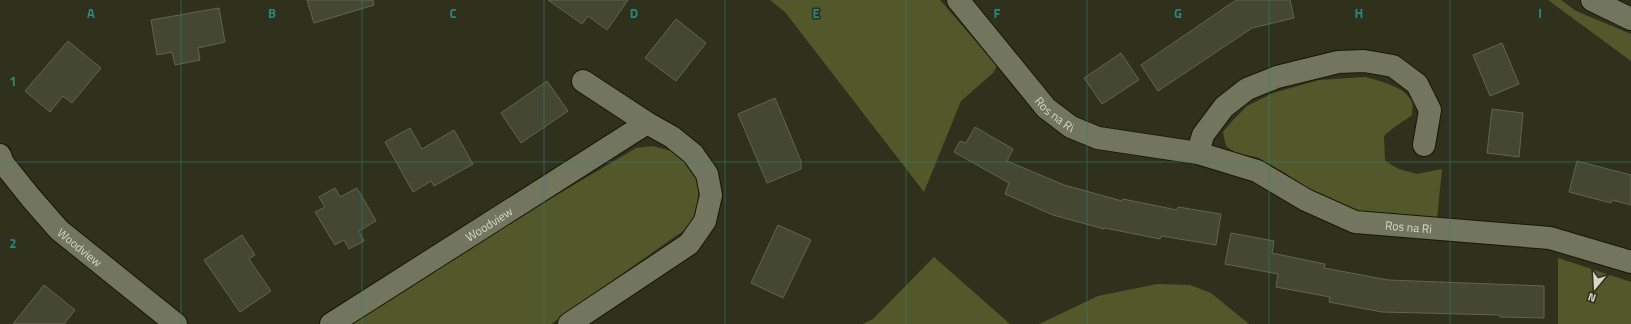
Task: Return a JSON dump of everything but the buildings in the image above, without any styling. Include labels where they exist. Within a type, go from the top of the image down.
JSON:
[{"type":"street","name":"Ros na Ri","points":[[958,0],[1046,108],[1071,127],[1098,138],[1198,152],[1257,171],[1306,200],[1355,222],[1550,238],[1631,262]]},
{"type":"street","points":[[1592,0],[1631,19]]},
{"type":"street","points":[[1198,152],[1203,136],[1224,107],[1247,89],[1277,77],[1338,62],[1364,61],[1393,66],[1417,84],[1430,110],[1424,145]]},
{"type":"street","points":[[569,324],[689,244],[705,222],[711,195],[707,174],[693,154],[672,137],[647,123],[582,81]]},
{"type":"street","name":"Woodview","points":[[331,324],[647,123]]},
{"type":"street","name":"Woodview","points":[[0,155],[3,163],[59,230],[176,324]]},
{"type":"green space","points":[[770,0],[940,0],[997,66],[993,73],[961,101],[924,192],[785,12]]},
{"type":"green space","points":[[1548,0],[1561,0],[1576,11],[1631,34],[1631,61]]},
{"type":"green space","points":[[1366,77],[1398,88],[1409,97],[1412,102],[1412,115],[1384,136],[1385,161],[1399,169],[1417,174],[1442,169],[1437,219],[1368,214],[1346,207],[1317,195],[1285,173],[1257,157],[1237,154],[1226,146],[1223,132],[1234,119],[1247,106],[1273,93],[1319,80]]},
{"type":"green space","points":[[652,146],[672,151],[688,166],[699,183],[697,212],[692,222],[683,231],[551,324],[352,324],[467,248],[636,148]]},
{"type":"green space","points":[[934,257],[1010,324],[863,324],[873,319]]},
{"type":"green space","points":[[1558,258],[1631,282],[1631,324],[1558,324]]},
{"type":"green space","points":[[1157,284],[1190,285],[1211,293],[1249,324],[1039,324],[1098,296]]}]
